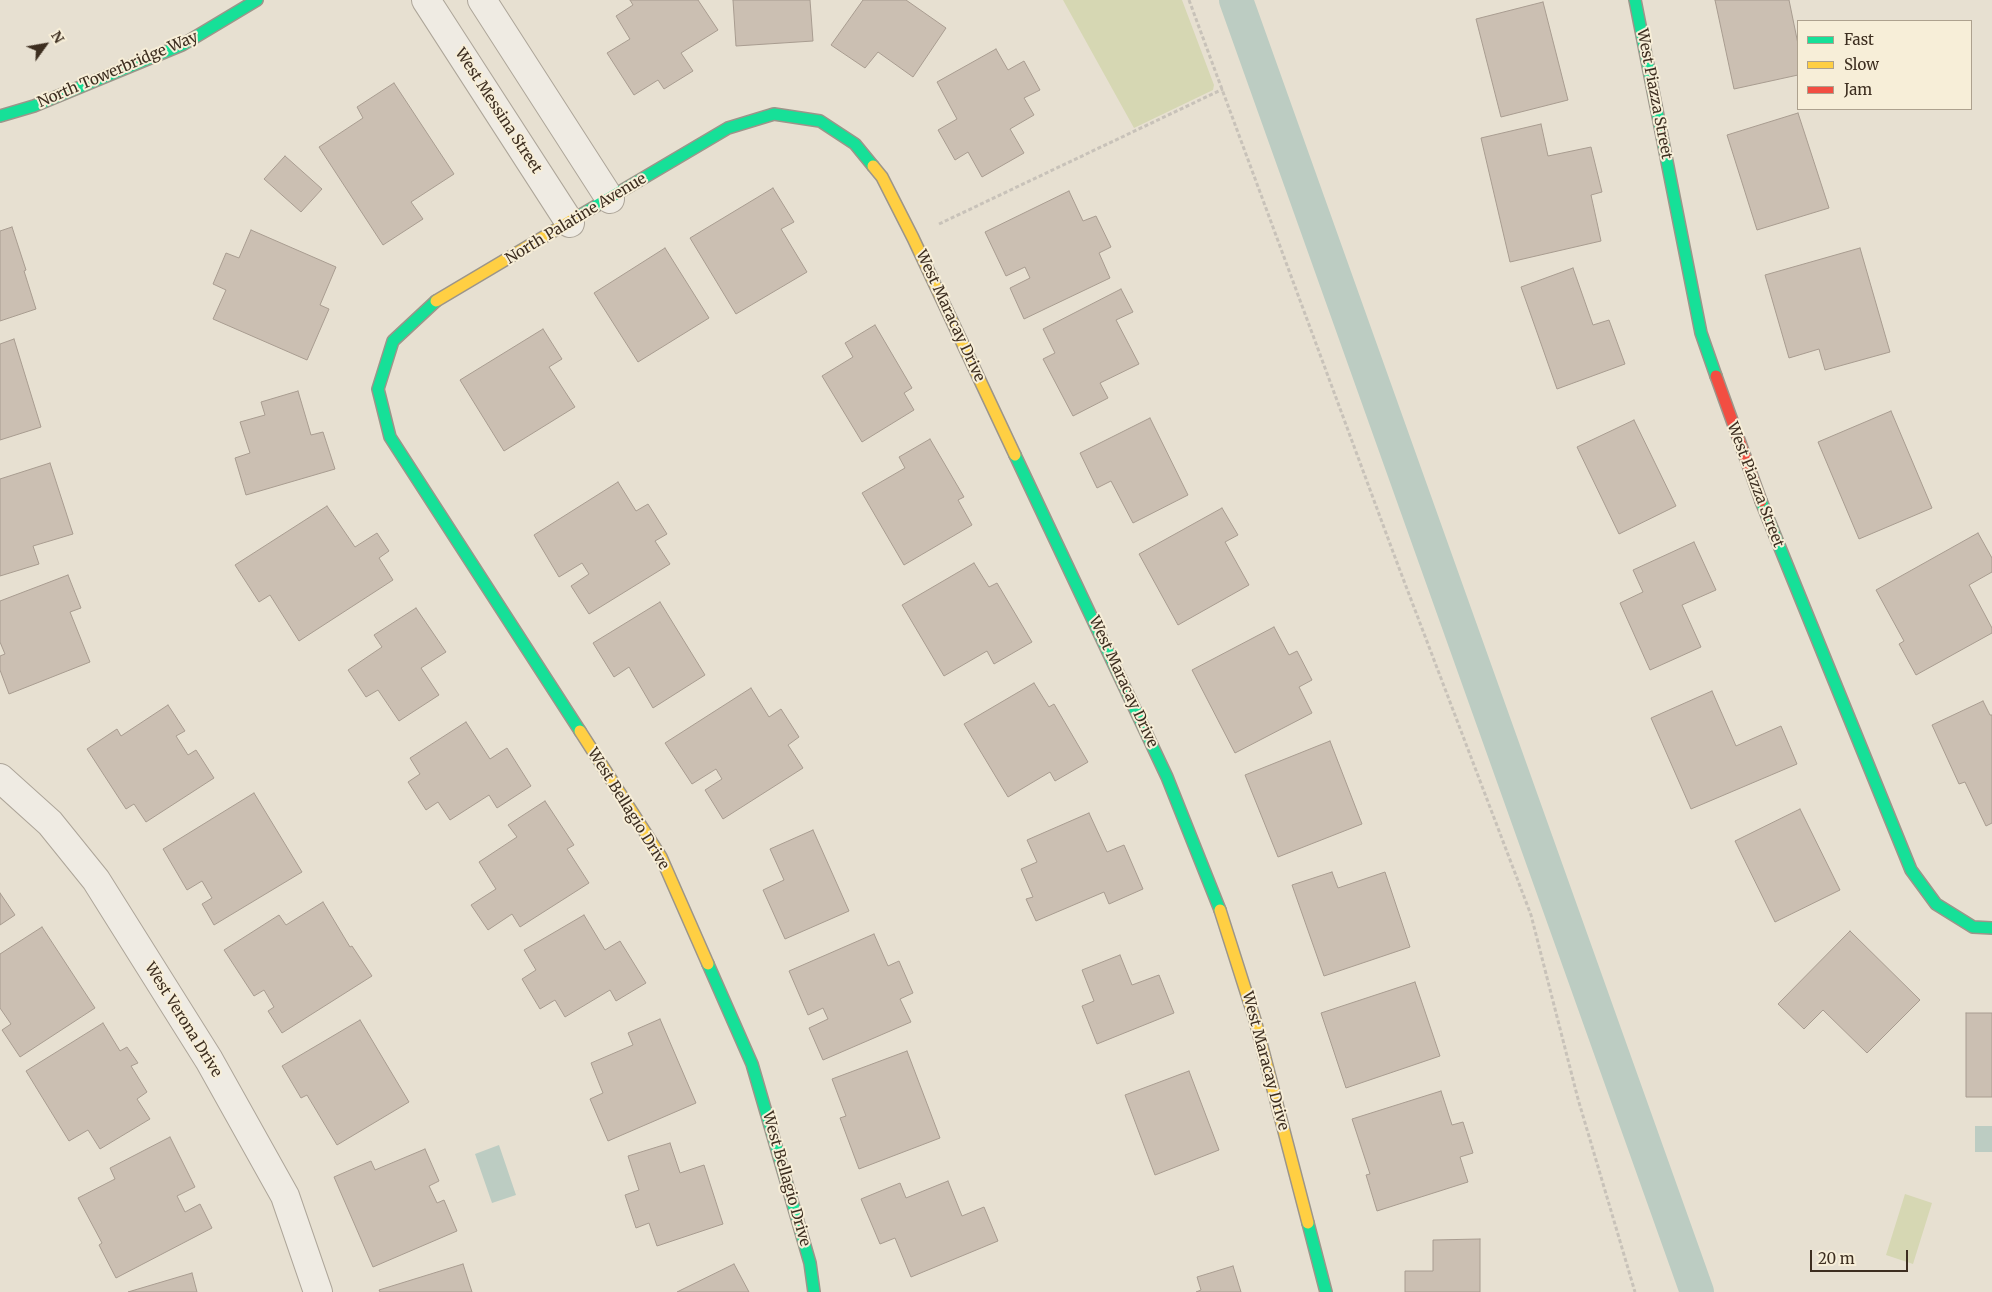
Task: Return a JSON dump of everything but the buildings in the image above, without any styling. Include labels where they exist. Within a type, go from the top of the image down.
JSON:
[{"type":"street","name":"North Towerbridge Way","points":[[0,116],[34,106],[182,45],[258,0]]},
{"type":"street","name":"West Messina Street","points":[[426,0],[570,223]]},
{"type":"street","points":[[482,0],[610,199]]},
{"type":"street","name":"West Piazza Street","points":[[1635,0],[1701,333],[1734,429],[1779,548],[1911,870],[1936,904],[1973,927],[1992,928]]},
{"type":"street","name":"North Palatine Avenue","points":[[378,388],[393,341],[431,304],[728,128],[774,114],[820,121]]},
{"type":"street","name":"West Maracay Drive","points":[[820,121],[855,144],[882,178],[913,238],[1167,777],[1215,893],[1255,1020],[1326,1292]]},
{"type":"street","name":"West Bellagio Drive","points":[[378,388],[390,437],[660,857],[752,1064],[810,1262],[814,1292]]},
{"type":"street","name":"West Verona Drive","points":[[0,778],[50,824],[96,880],[210,1060],[285,1196],[318,1292]]},
{"type":"path","points":[[1189,0],[1393,551],[1531,915],[1578,1099],[1635,1292]]},
{"type":"path","points":[[933,227],[1223,89]]},
{"type":"green space","points":[[1063,0],[1182,0],[1214,85],[1213,90],[1134,128]]},
{"type":"green space","points":[[1905,1194],[1932,1203],[1913,1264],[1886,1255]]},
{"type":"shaded area","points":[[1975,1126],[1992,1126],[1992,1152],[1975,1152]]},
{"type":"shaded area","points":[[499,1145],[516,1195],[492,1203],[475,1154]]},
{"type":"waterway","points":[[1236,0],[1697,1292]]},
{"type":"traffic: fast","points":[[0,116],[34,106],[182,45],[257,0]]},
{"type":"traffic: fast","points":[[1635,0],[1701,333],[1716,376]]},
{"type":"traffic: fast","points":[[579,216],[728,128],[774,114],[820,121],[855,144],[873,166]]},
{"type":"traffic: fast","points":[[436,301],[393,341],[378,389],[390,437],[580,731]]},
{"type":"traffic: fast","points":[[1015,455],[1167,777],[1220,910]]},
{"type":"traffic: fast","points":[[1761,501],[1911,870],[1936,904],[1973,927],[1992,928]]},
{"type":"traffic: fast","points":[[708,964],[752,1064],[810,1263],[814,1292]]},
{"type":"traffic: fast","points":[[1308,1223],[1326,1292]]},
{"type":"traffic: slow","points":[[873,166],[882,177],[913,238],[1015,455]]},
{"type":"traffic: slow","points":[[436,301],[579,216]]},
{"type":"traffic: slow","points":[[580,731],[661,857],[708,964]]},
{"type":"traffic: slow","points":[[1220,910],[1255,1020],[1308,1223]]},
{"type":"traffic: jam","points":[[1716,376],[1761,501]]}]
